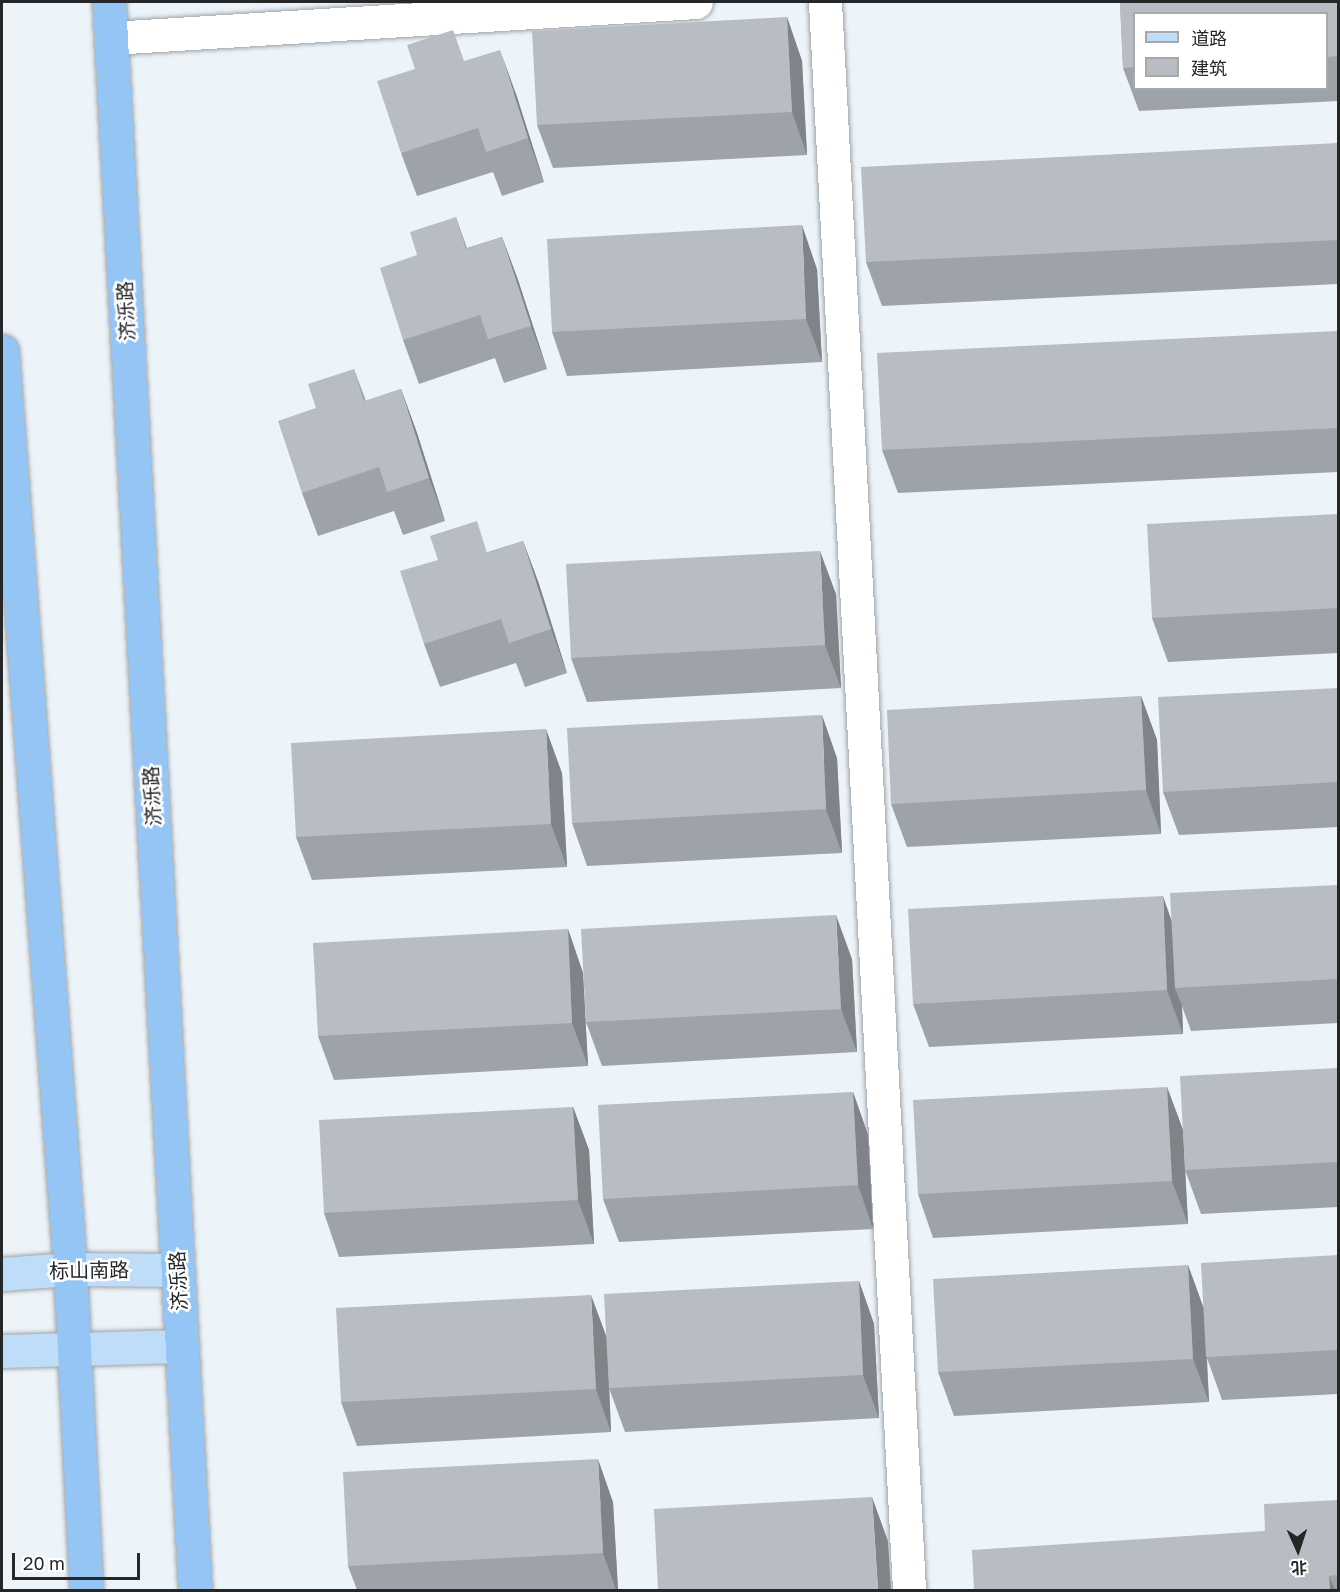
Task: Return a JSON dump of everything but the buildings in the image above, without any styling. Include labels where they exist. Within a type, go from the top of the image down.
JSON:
[{"type":"highway","name":"济泺路","points":[[109,2],[195,1590]]},
{"type":"highway","points":[[2,351],[70,1269],[86,1590]]},
{"type":"main road","name":"标山南路","points":[[2,1274],[70,1269],[177,1270]]},
{"type":"main road","points":[[2,1351],[74,1351],[182,1346]]},
{"type":"street","points":[[111,38],[696,2]]},
{"type":"street","points":[[825,2],[909,1590]]}]
